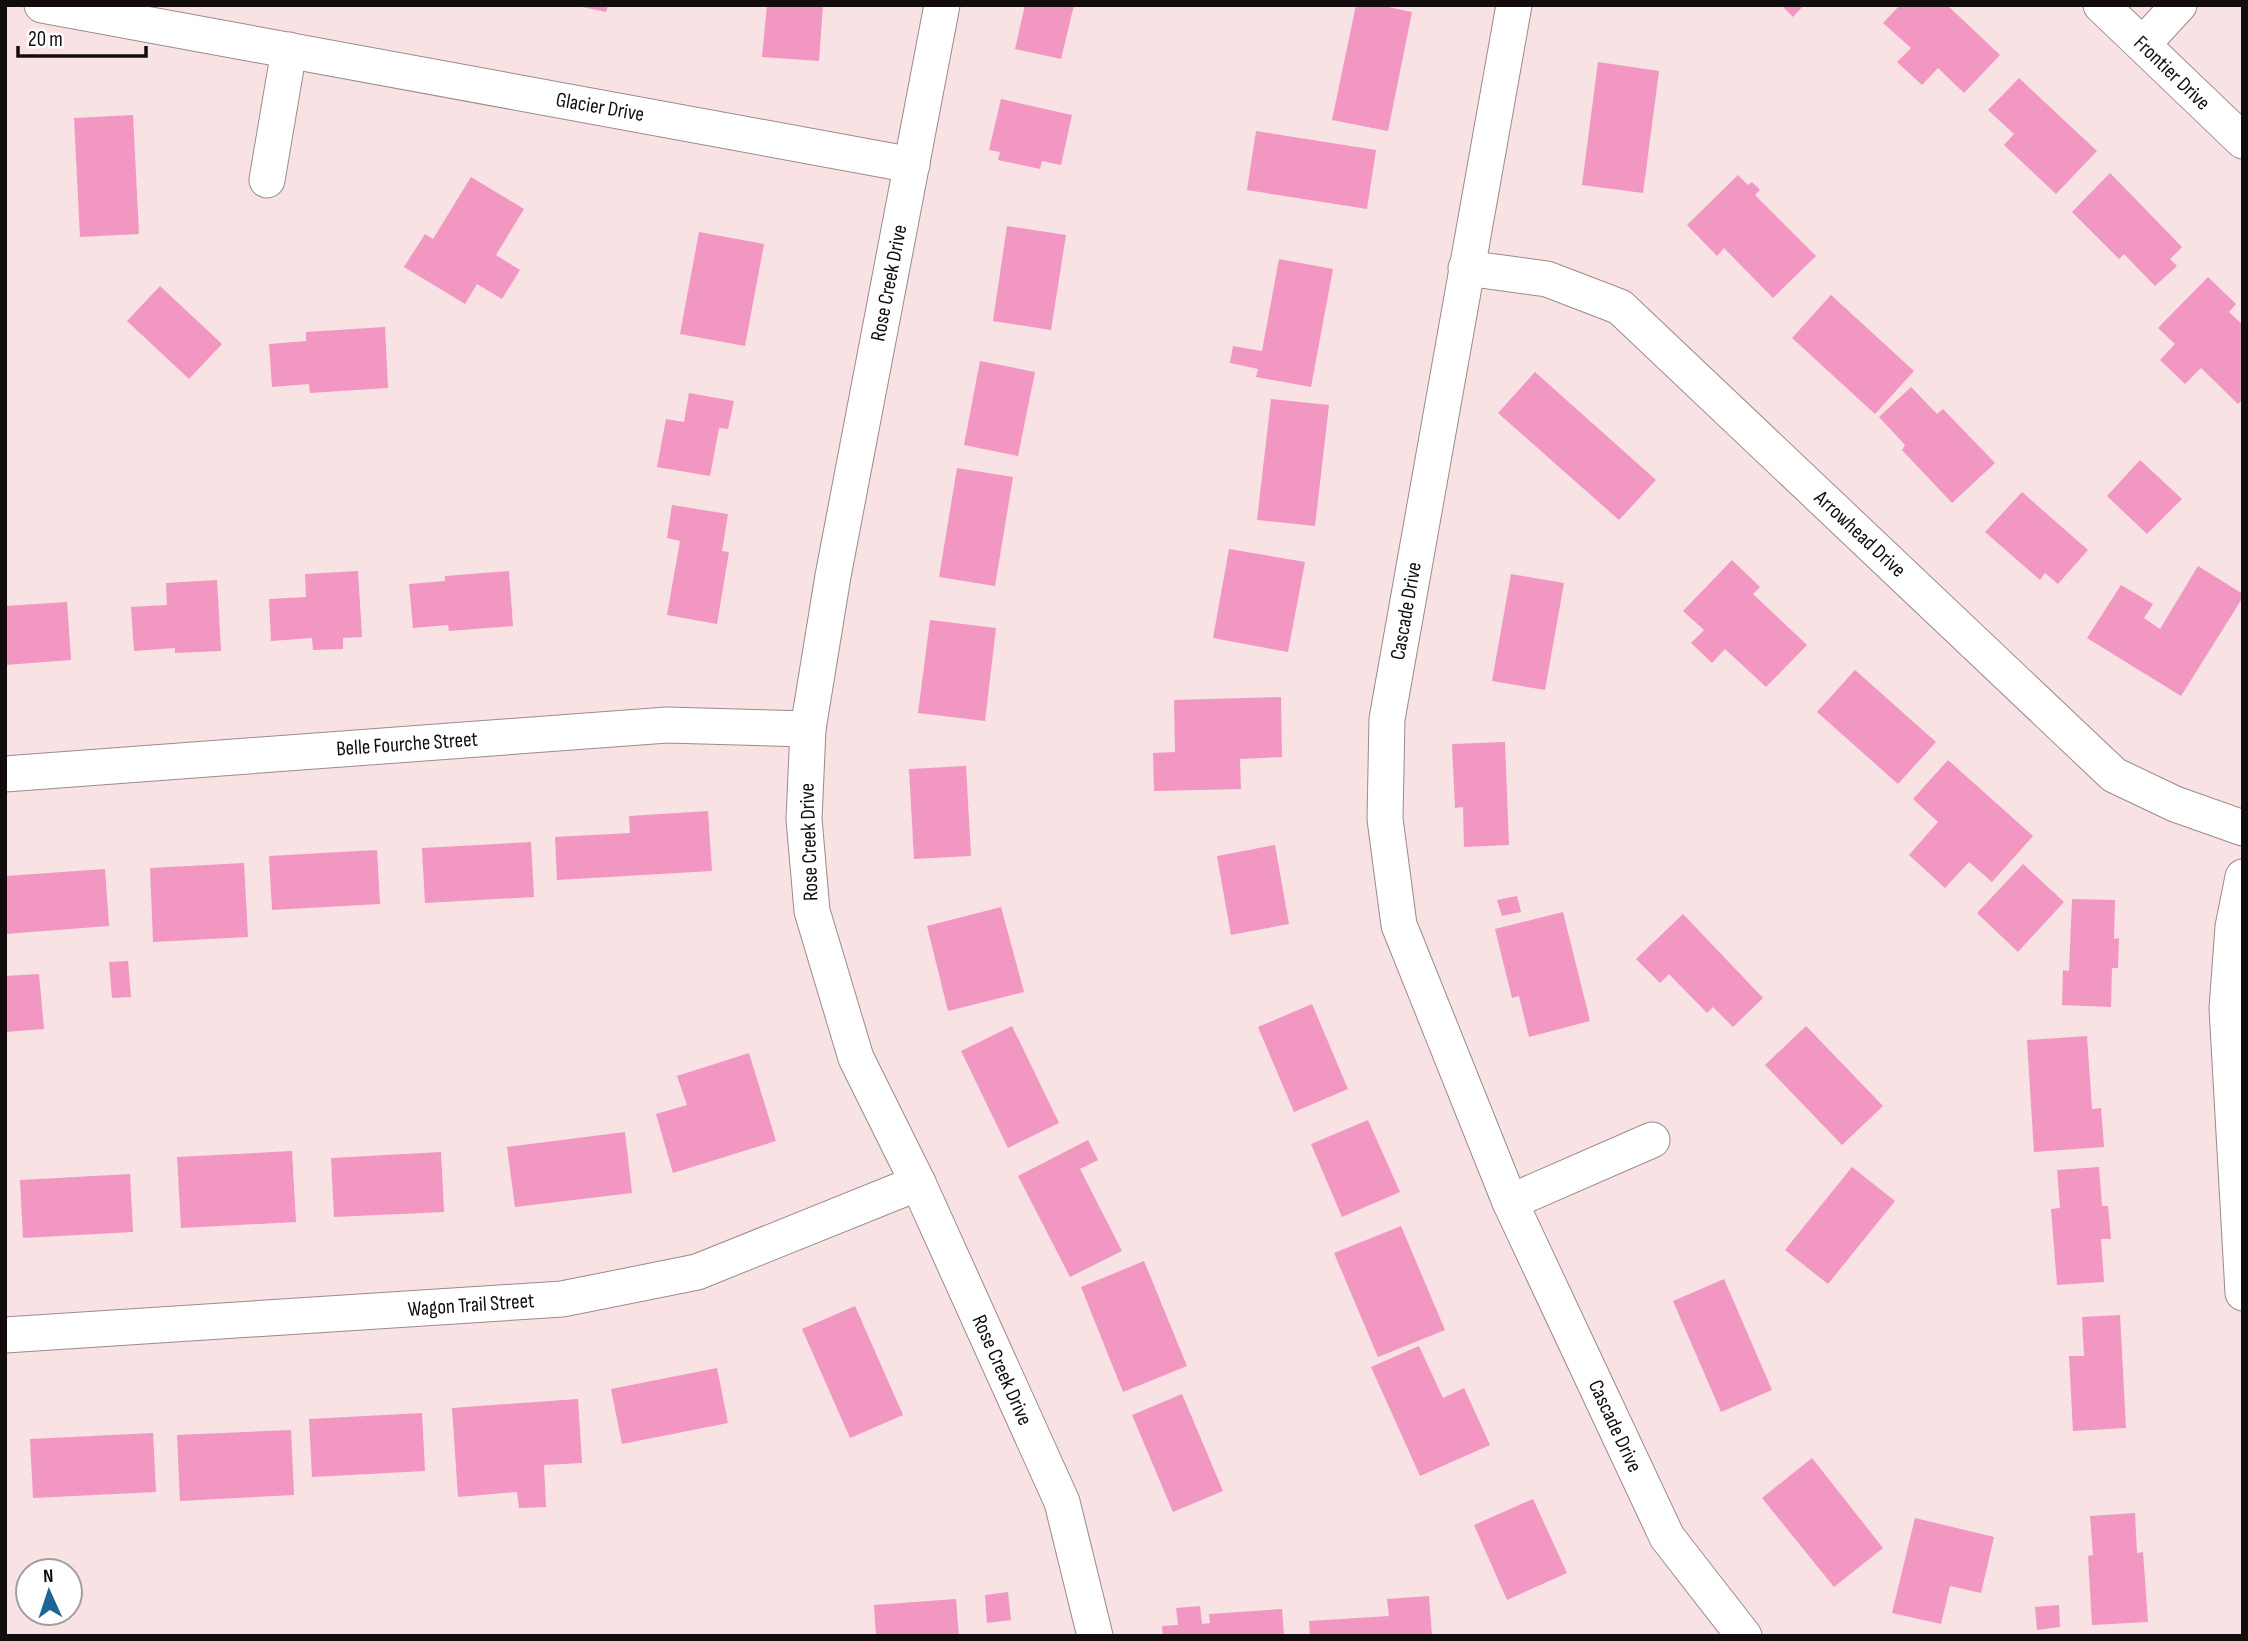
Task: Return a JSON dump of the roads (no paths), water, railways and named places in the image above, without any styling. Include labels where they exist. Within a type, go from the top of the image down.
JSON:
[{"type":"street","name":"Glacier Drive","points":[[42,5],[912,165]]},
{"type":"street","name":"Rose Creek Drive","points":[[942,5],[833,576],[808,729],[804,819],[812,911],[856,1058],[918,1183],[1062,1502],[1095,1636]]},
{"type":"street","name":"Cascade Drive","points":[[1514,5],[1387,719],[1385,819],[1399,925],[1510,1202],[1667,1536],[1744,1636]]},
{"type":"street","name":"Frontier Drive","points":[[2101,5],[2243,141]]},
{"type":"street","points":[[2143,44],[2179,5]]},
{"type":"street","points":[[267,180],[289,50]]},
{"type":"street","name":"Arrowhead Drive","points":[[1466,268],[1546,279],[1620,307],[2114,775],[2175,804],[2243,828]]},
{"type":"street","name":"Belle Fourche Street","points":[[5,774],[667,725],[808,729]]},
{"type":"street","points":[[2243,877],[2233,927],[2227,1008],[2243,1293]]},
{"type":"street","points":[[1510,1202],[1652,1140]]},
{"type":"street","name":"Wagon Trail Street","points":[[5,1335],[562,1300],[697,1272],[918,1183]]}]
